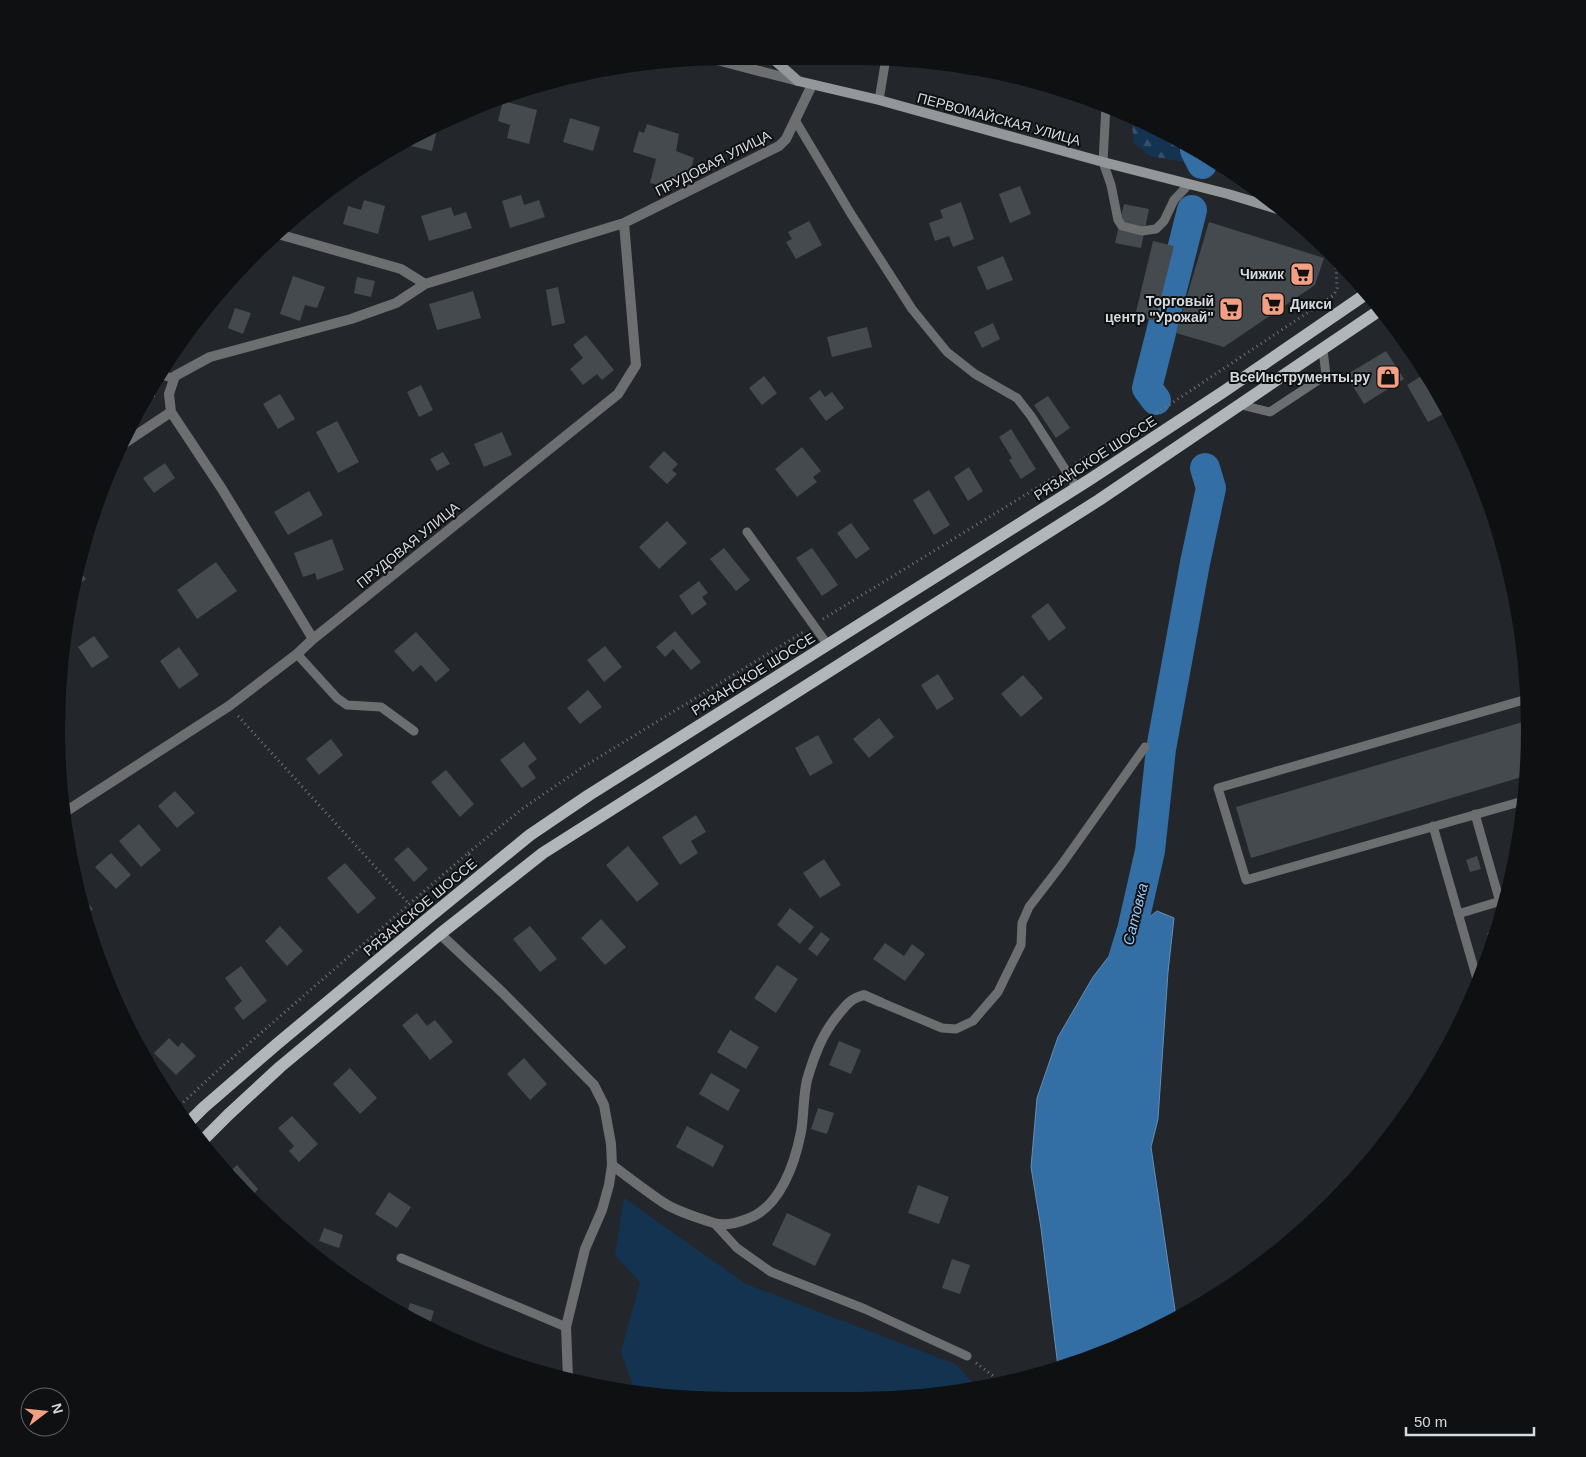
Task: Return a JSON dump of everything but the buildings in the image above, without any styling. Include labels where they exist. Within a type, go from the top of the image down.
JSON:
[{"type":"main road","points":[[780,65],[798,81]]},
{"type":"main road","name":"ПЕРВОМАЙСКАЯ УЛИЦА","points":[[798,81],[879,100],[1265,205]]},
{"type":"main road","name":"РЯЗАНСКОЕ ШОССЕ","points":[[192,1119],[278,1044],[530,836],[589,794],[1077,488],[1223,392],[1361,297]]},
{"type":"main road","points":[[206,1137],[228,1114],[280,1067],[440,934],[543,853],[1099,500],[1375,314]]},
{"type":"street","name":"ПЕРВОМАЙСКАЯ УЛИЦА","points":[[736,65],[798,81]]},
{"type":"street","name":"ПРУДОВАЯ УЛИЦА","points":[[174,379],[175,376],[210,357],[351,319],[396,303],[426,284],[624,222],[779,146],[786,139],[812,85]]},
{"type":"street","name":"ПРУДОВАЯ УЛИЦА","points":[[70,808],[229,706],[297,654],[313,639],[618,394],[636,365],[624,222]]},
{"type":"street","points":[[285,236],[401,269],[426,284]]},
{"type":"street","points":[[174,379],[169,394],[171,412],[222,489],[313,639]]},
{"type":"street","points":[[132,438],[171,412]]},
{"type":"street","points":[[440,934],[503,993],[594,1085],[604,1105],[611,1144],[612,1166],[602,1210],[585,1249],[566,1327],[568,1372]]},
{"type":"street","points":[[612,1166],[666,1204],[715,1224],[737,1223],[752,1218],[764,1210],[778,1194],[794,1157],[801,1131],[807,1081],[816,1050],[831,1023],[852,998],[864,995],[880,1002]]},
{"type":"lane","points":[[879,100],[885,66]]},
{"type":"lane","points":[[1106,114],[1103,162],[1111,185],[1118,220],[1122,226],[1142,232],[1156,229],[1164,221],[1174,200],[1189,184]]},
{"type":"lane","points":[[795,120],[851,214],[912,308],[947,352],[975,374],[1017,398],[1031,416],[1077,488]]},
{"type":"lane","points":[[1241,404],[1270,412],[1318,381],[1326,375],[1323,350]]},
{"type":"lane","points":[[166,377],[174,379]]},
{"type":"lane","points":[[746,532],[827,644]]},
{"type":"lane","points":[[297,654],[336,698],[342,702],[347,705],[360,707],[381,707],[414,731]]},
{"type":"lane","points":[[1516,803],[1246,880],[1218,788],[1520,701]]},
{"type":"lane","points":[[880,1002],[942,1028],[956,1029],[973,1021],[998,992],[1002,984],[1021,945],[1022,923],[1029,907],[1062,864],[1145,746]]},
{"type":"lane","points":[[1475,814],[1500,893]]},
{"type":"lane","points":[[1433,826],[1474,972]]},
{"type":"lane","points":[[1458,914],[1497,902]]},
{"type":"lane","points":[[715,1224],[737,1248],[771,1272],[865,1309],[967,1356]]},
{"type":"lane","points":[[401,1258],[566,1327]]},
{"type":"path","points":[[468,853],[522,809],[583,767],[1139,425],[1334,295],[1337,288],[1336,269]]},
{"type":"path","points":[[229,706],[409,904]]},
{"type":"path","points":[[967,1356],[995,1377]]},
{"type":"green space","points":[[1132,125],[1151,133],[1208,166],[1150,156],[1134,143]]},
{"type":"green space","points":[[624,1198],[746,1284],[955,1364],[972,1381],[901,1391],[858,1392],[685,1391],[633,1384],[621,1352],[640,1282],[615,1255]]},
{"type":"shaded area","points":[[1157,911],[1174,918],[1168,972],[1158,1119],[1151,1147],[1175,1311],[1151,1324],[1057,1361],[1041,1228],[1031,1167],[1037,1098],[1058,1037],[1093,977],[1123,938]]},
{"type":"waterway","name":"Сатовка","points":[[1156,400],[1147,388],[1192,210]]},
{"type":"waterway","name":"Сатовка","points":[[1120,969],[1132,930],[1150,851],[1161,749],[1195,563],[1211,488],[1205,468]]},
{"type":"place","name":"Чижик","points":[[1302,274]]},
{"type":"place","name":"Дикси","points":[[1273,304]]},
{"type":"place","name":"Торговый центр \"Урожай\"","points":[[1231,309]]},
{"type":"place","name":"ВсеИнструменты.ру","points":[[1388,377]]}]
